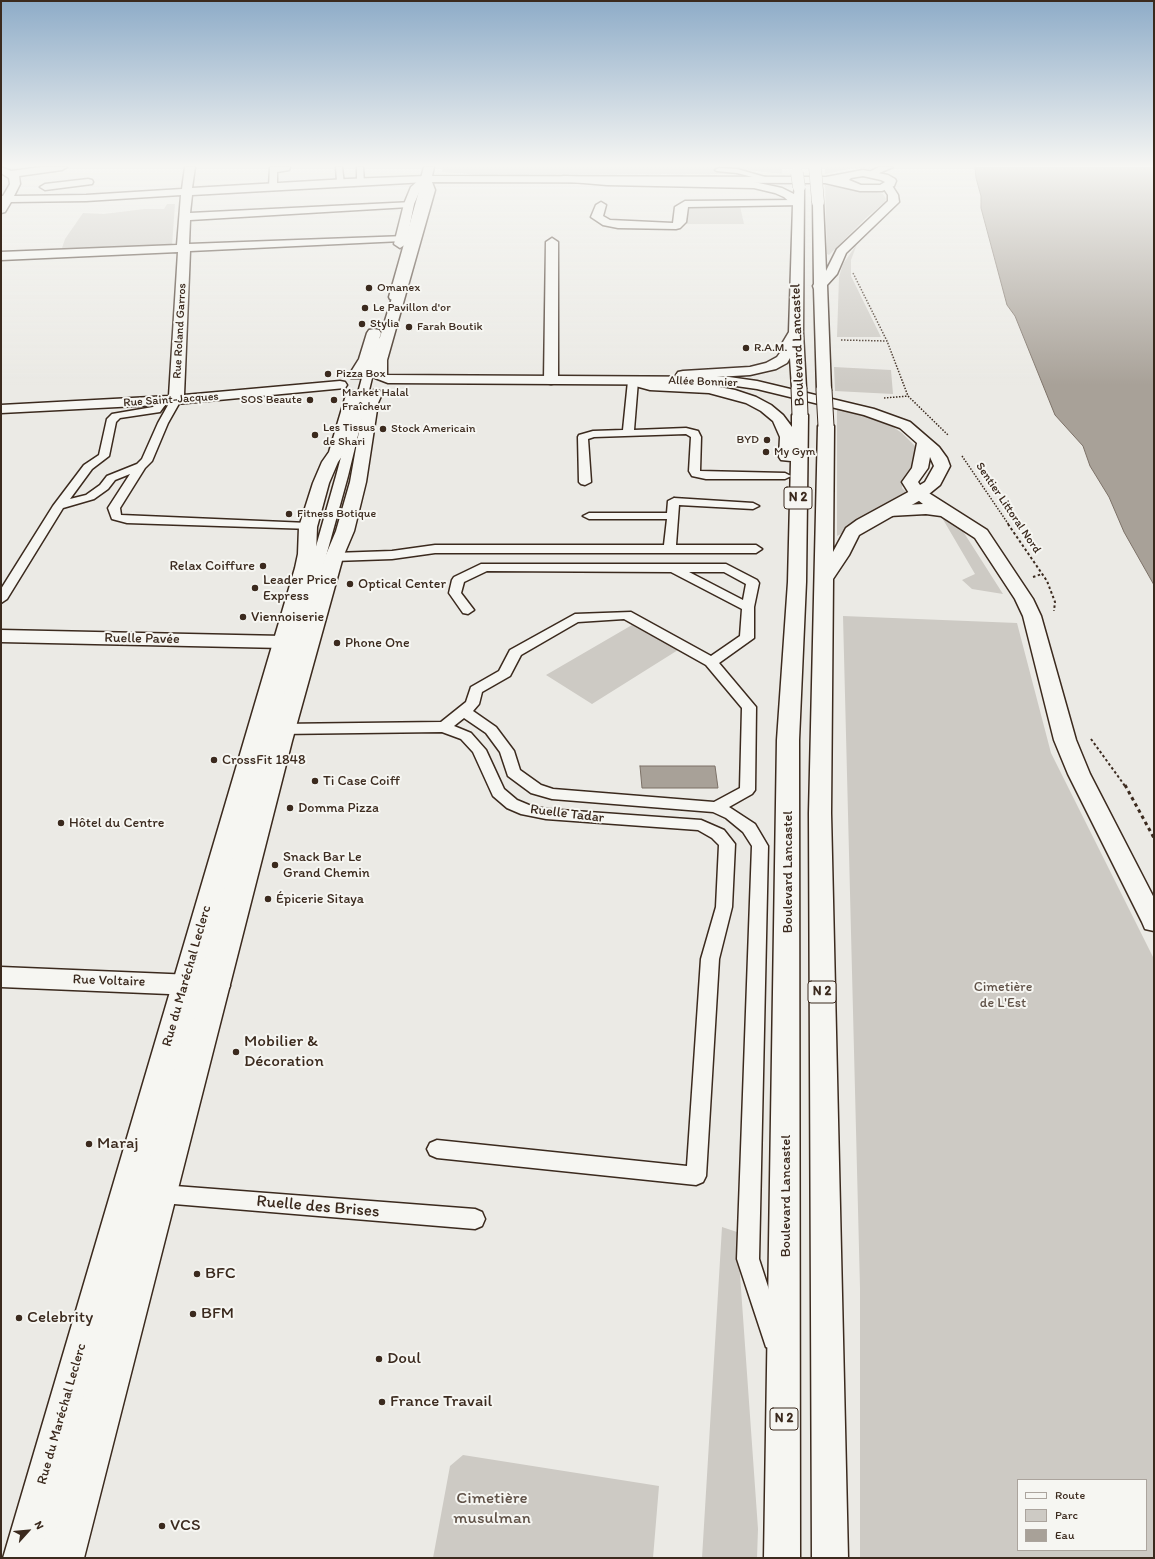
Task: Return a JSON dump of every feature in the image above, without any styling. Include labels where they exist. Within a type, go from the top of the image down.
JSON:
[{"type":"street","name":"Rue Roland Garros","points":[[169,400],[184,253],[182,248],[183,240]]},
{"type":"street","points":[[1,256],[363,240]]},
{"type":"street","name":"Rue du Maréchal Leclerc","points":[[21,1558],[201,986],[271,729],[334,557],[346,531],[358,482],[371,403],[366,359],[402,240]]},
{"type":"street","name":"Rue du Maréchal Leclerc","points":[[271,729],[283,642],[307,554],[308,527],[321,483],[330,462],[380,360],[415,240]]},
{"type":"street","name":"Boulevard Lancastel","points":[[782,1558],[788,740],[796,582],[800,415],[796,332],[797,240]]},
{"type":"street","name":"N 2","points":[[818,240],[819,286],[826,426],[820,813],[830,1558]]},
{"type":"street","points":[[819,286],[832,274],[841,252],[854,240]]},
{"type":"street","points":[[551,380],[552,242]]},
{"type":"street","points":[[633,381],[643,378],[743,372],[771,366],[782,360],[789,350],[790,342],[796,332]]},
{"type":"street","name":"Allée Bonnier","points":[[368,385],[469,380],[729,381],[758,385],[884,416],[905,425],[939,458],[942,466],[932,485]]},
{"type":"street","points":[[633,381],[650,386],[709,389],[730,393],[766,408],[778,418],[788,437],[785,476],[784,535],[796,582]]},
{"type":"street","name":"Rue Saint-Jacques","points":[[1,409],[169,400],[368,385]]},
{"type":"street","points":[[925,443],[920,468],[910,482],[918,494],[982,534],[1024,599],[1032,616],[1065,740],[1079,774],[1154,922]]},
{"type":"street","points":[[823,580],[840,555],[852,532],[863,524],[890,511],[932,485],[978,524],[982,529],[982,534]]},
{"type":"street","points":[[890,511],[926,509],[939,510],[951,514]]},
{"type":"street","name":"Ruelle Pavée","points":[[1,636],[283,642]]},
{"type":"street","name":"Rue Voltaire","points":[[1,977],[201,986]]},
{"type":"street","name":"Rue du Maréchal Leclerc","points":[[66,1558],[162,1194],[201,986]]},
{"type":"lane","points":[[628,433],[633,381]]},
{"type":"lane","name":"Rue du Maréchal Leclerc","points":[[271,729],[368,385]]},
{"type":"lane","points":[[169,400],[163,424],[147,461],[141,466],[114,508],[116,517],[127,520],[308,527]]},
{"type":"lane","points":[[1,600],[59,506],[88,468],[104,456],[111,421],[116,416],[124,414],[156,410],[169,400]]},
{"type":"lane","points":[[585,482],[583,437],[593,434],[686,431],[694,433],[696,436],[694,471],[696,474],[706,476],[785,476]]},
{"type":"lane","points":[[59,506],[90,497],[104,487],[111,478],[141,466]]},
{"type":"lane","points":[[670,549],[674,501],[753,506]]},
{"type":"lane","points":[[589,516],[673,516]]},
{"type":"lane","points":[[334,557],[392,555],[435,549],[756,549]]},
{"type":"lane","points":[[468,610],[455,593],[458,580],[484,567],[726,568],[753,583],[748,608],[747,638],[711,662]]},
{"type":"lane","points":[[673,568],[748,608]]},
{"type":"lane","points":[[444,727],[472,704],[476,690],[505,673],[515,653],[575,618],[626,615],[711,662],[749,707],[747,790],[716,807]]},
{"type":"lane","points":[[464,711],[491,730],[507,751],[513,772],[536,789],[552,794],[716,807],[731,814],[749,828],[760,846],[748,1259],[784,1370]]},
{"type":"lane","name":"Ruelle Tadar","points":[[271,729],[444,727],[466,736],[479,750],[498,792],[512,804],[526,810],[546,814],[701,826],[718,834],[727,844],[724,907],[710,959],[696,1176],[437,1149]]},
{"type":"lane","name":"Rue du Maréchal Leclerc","points":[[42,1558],[201,986]]},
{"type":"lane","name":"Ruelle des Brises","points":[[162,1194],[475,1219]]},
{"type":"path","points":[[854,268],[853,274],[887,341],[908,396],[948,435],[952,441]]},
{"type":"path","points":[[822,339],[887,341]]},
{"type":"path","name":"Sentier Littoral Nord","points":[[961,454],[1046,582],[1055,602],[1054,617]]},
{"type":"path","points":[[1090,737],[1122,780],[1154,838]]},
{"type":"green space","points":[[65,240],[172,240],[172,246],[62,248]]},
{"type":"green space","points":[[827,240],[844,240],[829,255],[827,254]]},
{"type":"green space","points":[[857,244],[851,260],[851,276],[881,337],[837,337],[839,277],[843,264]]},
{"type":"green space","points":[[834,367],[891,370],[893,394],[835,391]]},
{"type":"green space","points":[[837,409],[864,416],[893,427],[902,433],[915,446],[917,452],[913,468],[906,474],[903,481],[902,488],[910,496],[837,536]]},
{"type":"green space","points":[[941,516],[959,525],[1003,594],[972,589],[962,580],[975,574]]},
{"type":"green space","name":"Cimetière de L'Est","points":[[843,616],[1017,623],[1051,753],[1154,959],[1154,1558],[860,1558],[860,1288]]},
{"type":"green space","points":[[632,625],[678,650],[592,704],[546,675]]},
{"type":"green space","points":[[722,1227],[737,1232],[758,1529],[757,1558],[702,1558]]},
{"type":"green space","name":"Cimetière musulman","points":[[463,1455],[659,1486],[653,1558],[433,1558],[450,1466]]},
{"type":"water","points":[[990,240],[1154,240],[1154,585],[1124,532],[1109,497],[1090,466],[1083,446],[1055,415],[1015,316],[1007,305]]},
{"type":"water","points":[[640,766],[715,766],[718,788],[642,788]]},
{"type":"place","name":"Omanex","points":[[369,288]]},
{"type":"place","name":"Le Pavillon d'or","points":[[365,308]]},
{"type":"place","name":"Stylia","points":[[362,324]]},
{"type":"place","name":"Farah Boutik","points":[[409,327]]},
{"type":"place","name":"R.A.M.","points":[[746,348]]},
{"type":"place","name":"Pizza Box","points":[[328,374]]},
{"type":"place","name":"SOS Beaute","points":[[310,400]]},
{"type":"place","name":"Market Halal Fraîcheur","points":[[334,400]]},
{"type":"place","name":"Stock Americain","points":[[383,429]]},
{"type":"place","name":"Les Tissus de Shari","points":[[315,435]]},
{"type":"place","name":"BYD","points":[[767,440]]},
{"type":"place","name":"My Gym","points":[[766,452]]},
{"type":"place","name":"Fitness Botique","points":[[289,514]]},
{"type":"place","name":"Relax Coiffure","points":[[263,566]]},
{"type":"place","name":"Optical Center","points":[[350,584]]},
{"type":"place","name":"Leader Price Express","points":[[255,588]]},
{"type":"place","name":"Viennoiserie","points":[[243,617]]},
{"type":"place","name":"Phone One","points":[[337,643]]},
{"type":"place","name":"CrossFit 1848","points":[[214,760]]},
{"type":"place","name":"Ti Case Coiff","points":[[315,781]]},
{"type":"place","name":"Domma Pizza","points":[[290,808]]},
{"type":"place","name":"Hôtel du Centre","points":[[61,823]]},
{"type":"place","name":"Snack Bar Le Grand Chemin","points":[[275,865]]},
{"type":"place","name":"Épicerie Sitaya","points":[[268,899]]},
{"type":"place","name":"Mobilier & Décoration","points":[[236,1052]]},
{"type":"place","name":"Maraj","points":[[89,1144]]},
{"type":"place","name":"BFC","points":[[197,1274]]},
{"type":"place","name":"BFM","points":[[193,1314]]},
{"type":"place","name":"Celebrity","points":[[19,1318]]},
{"type":"place","name":"Doul","points":[[379,1359]]},
{"type":"place","name":"France Travail","points":[[382,1402]]},
{"type":"place","name":"VCS","points":[[162,1526]]}]
